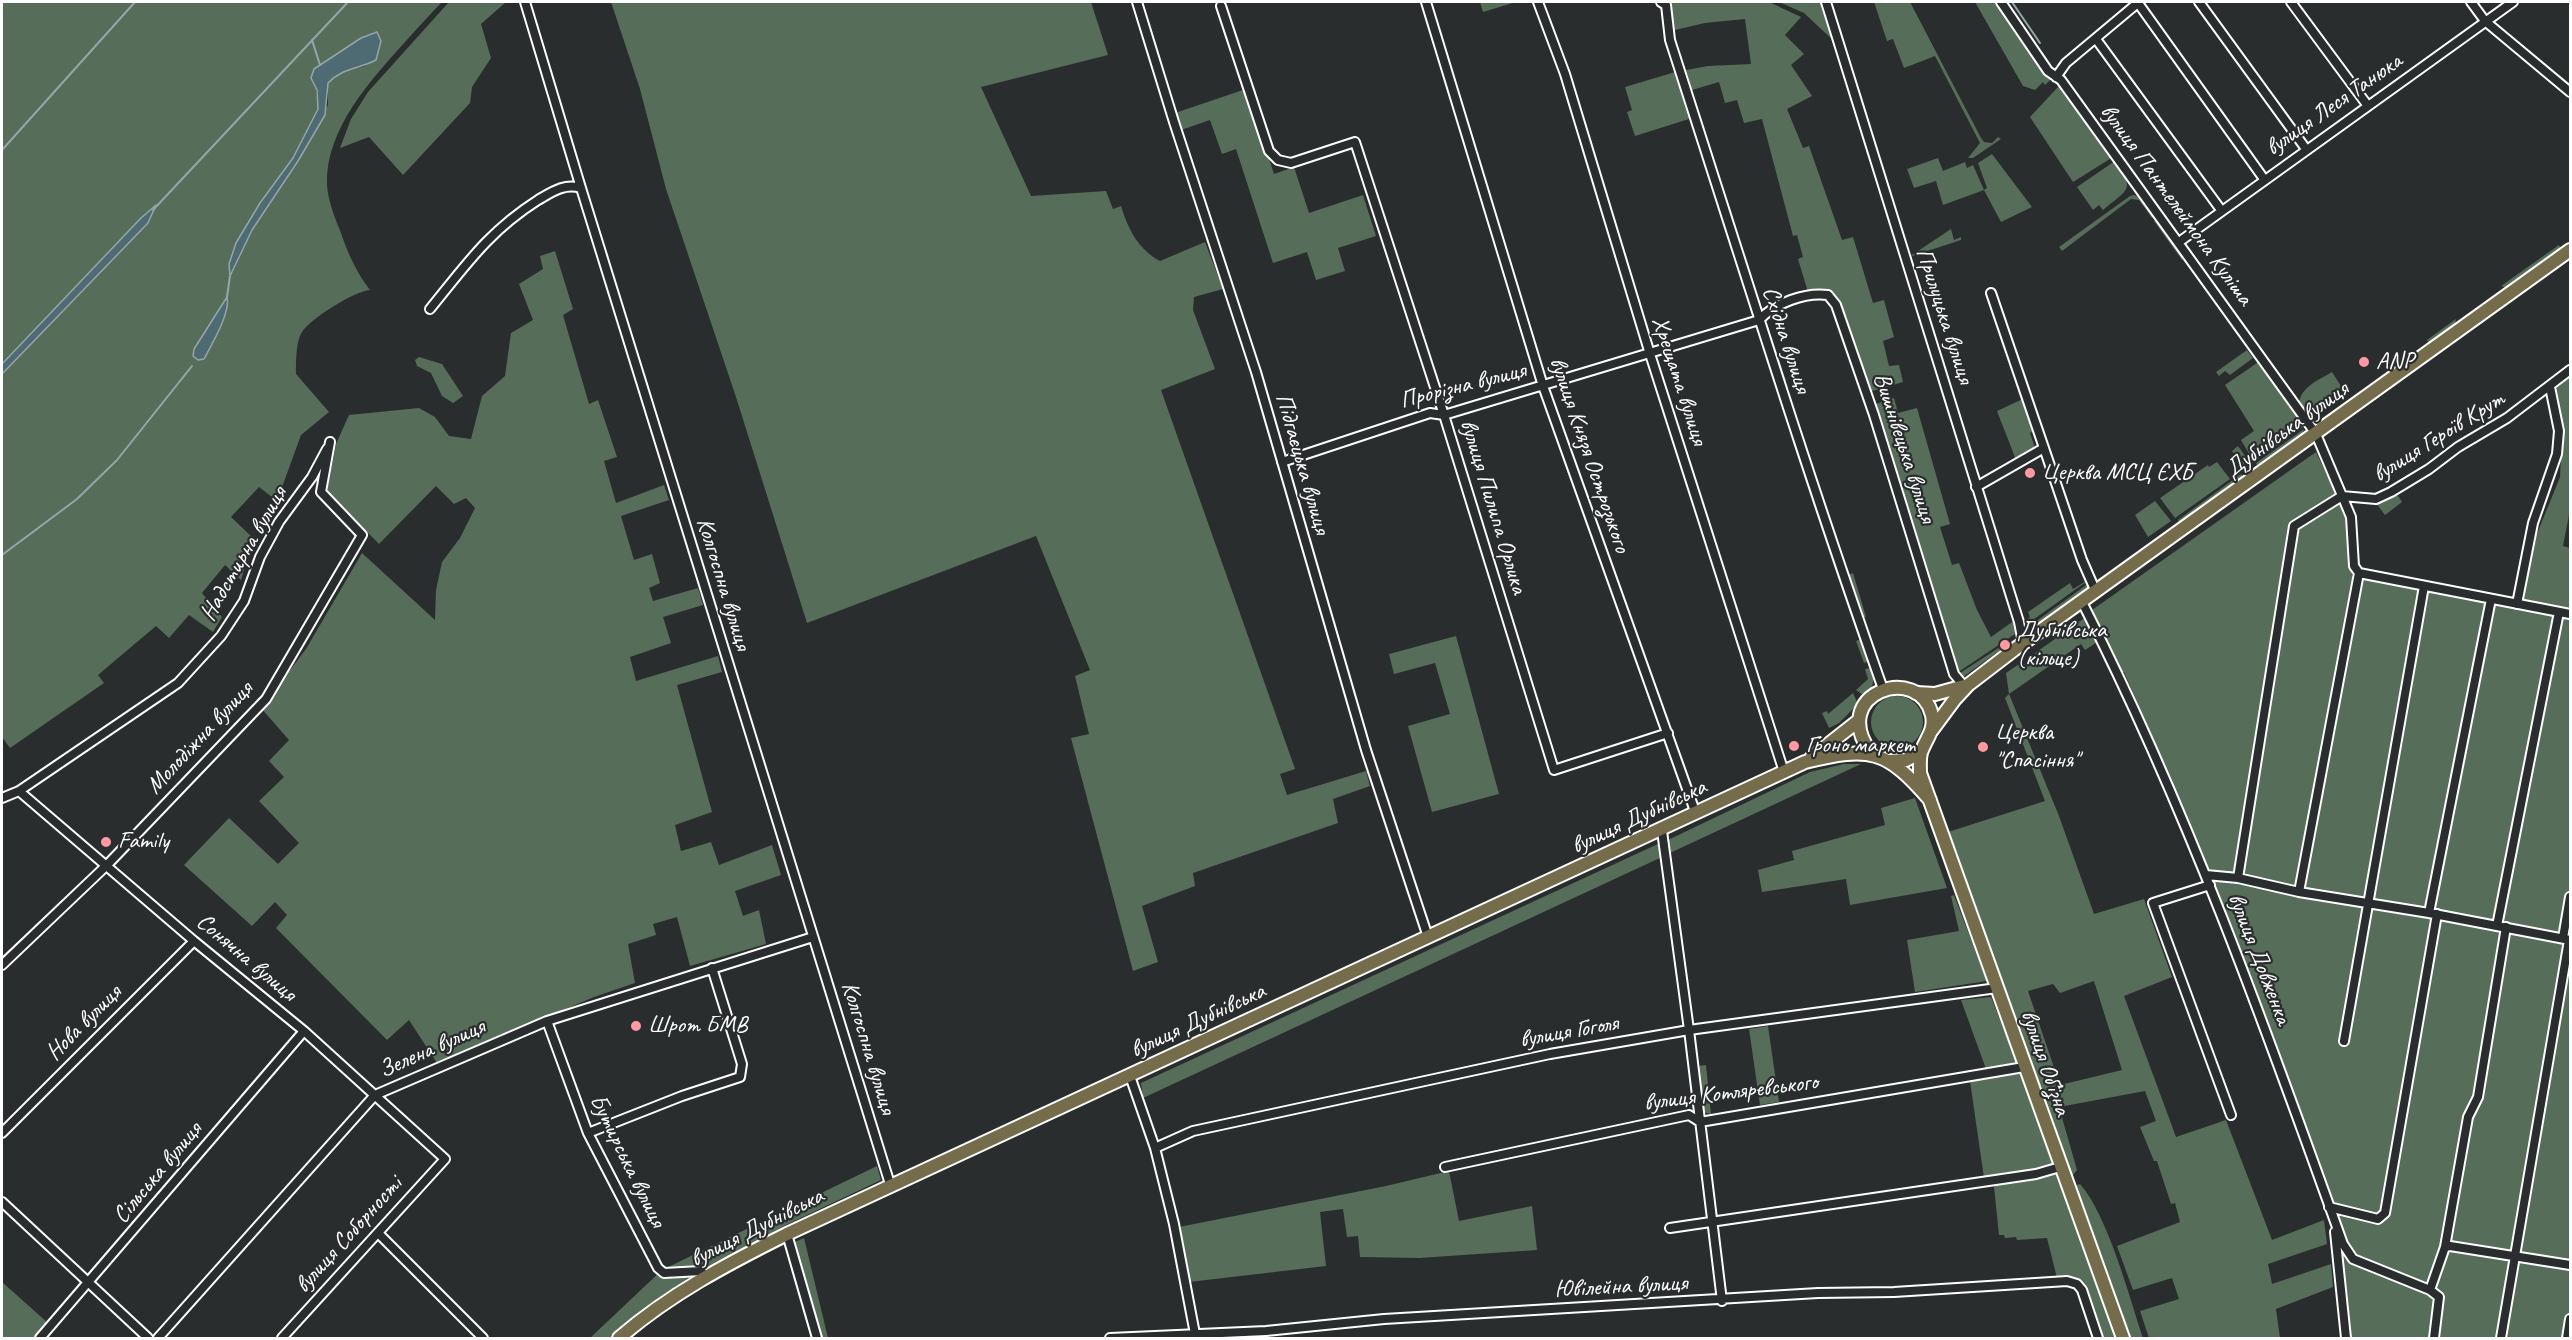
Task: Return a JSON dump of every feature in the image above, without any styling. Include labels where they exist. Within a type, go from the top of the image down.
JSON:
[{"type":"main road","name":"Дубнівська вулиця","points":[[1966,685],[2571,250]]},
{"type":"main road","points":[[1871,753],[1861,739],[1858,721],[1862,706],[1872,695],[1883,689],[1900,687],[1916,693],[1935,694],[1966,685]]},
{"type":"main road","points":[[1889,761],[1906,760],[1921,752],[1932,730],[1966,685]]},
{"type":"main road","points":[[1916,693],[1925,702],[1932,715],[1932,730]]},
{"type":"main road","points":[[1805,762],[1858,721]]},
{"type":"main road","name":"вулиця Об’їзна","points":[[1921,752],[1920,773],[2123,1338]]},
{"type":"main road","points":[[1805,762],[1836,754],[1871,753],[1889,761],[1908,775],[1930,800]]},
{"type":"main road","name":"вулиця Дубнівська","points":[[620,1338],[679,1292],[787,1234],[890,1184],[1662,831],[1805,762]]},
{"type":"street","name":"Колгоспна вулиця","points":[[525,2],[890,1184]]},
{"type":"street","name":"Підгаєцька вулиця","points":[[1137,2],[1256,372],[1366,750],[1428,938]]},
{"type":"street","name":"вулиця Князя Острозького","points":[[1426,2],[1543,386],[1696,814]]},
{"type":"street","name":"Хрещата вулиця","points":[[1538,2],[1565,74],[1650,354],[1784,772]]},
{"type":"street","name":"Прилуцька вулиця","points":[[1826,2],[2019,622],[2023,643]]},
{"type":"street","name":"вулиця Пантелеймона Куліша","points":[[2001,2],[2048,71],[2061,80],[2111,147],[2316,434]]},
{"type":"street","points":[[2056,77],[2066,63],[2139,2],[2264,179]]},
{"type":"street","points":[[2199,2],[2306,149]]},
{"type":"street","points":[[2291,2],[2368,106]]},
{"type":"street","points":[[2471,2],[2485,21],[2571,92]]},
{"type":"street","name":"вулиця Леся Танюка","points":[[2178,242],[2513,2]]},
{"type":"street","name":"Східна вулиця","points":[[1665,3],[1670,40],[1828,532],[1883,689]]},
{"type":"street","name":"вулиця Пилипа Орлика","points":[[1221,6],[1269,151],[1278,159],[1291,163],[1354,142],[1444,415],[1554,770],[1668,733]]},
{"type":"street","points":[[2096,39],[2221,210]]},
{"type":"street","points":[[430,309],[484,241],[513,216],[555,190],[570,185],[581,188]]},
{"type":"street","points":[[1991,293],[2082,560],[2096,592]]},
{"type":"street","name":"Вишнівецька вулиця","points":[[1759,320],[1764,314],[1796,298],[1823,294],[1832,298],[1874,415],[1954,674],[1966,685]]},
{"type":"street","name":"Прорізна вулиця","points":[[1282,462],[1430,412],[1444,415],[1759,320]]},
{"type":"street","name":"вулиця Героїв Крут","points":[[2342,496],[2376,500],[2391,492],[2429,469],[2458,447],[2507,418],[2571,370]]},
{"type":"street","points":[[2517,604],[2533,523],[2557,454],[2559,431],[2550,387]]},
{"type":"street","name":"вулиця Героїв Крут","points":[[2316,434],[2351,517],[2354,566],[2359,573]]},
{"type":"street","name":"Надстирна вулиця","points":[[2,798],[19,790],[178,683],[221,636],[244,601],[260,557],[279,522],[312,477],[330,442]]},
{"type":"street","name":"Молодіжна вулиця","points":[[2,965],[107,865],[266,699],[362,535],[321,492],[330,442]]},
{"type":"street","points":[[1976,487],[2044,448]]},
{"type":"street","points":[[2238,878],[2294,526],[2342,496]]},
{"type":"street","points":[[2299,892],[2359,573],[2571,614]]},
{"type":"street","points":[[2344,1041],[2424,586]]},
{"type":"street","points":[[2329,1207],[2378,1219],[2385,1213],[2433,913],[2491,599]]},
{"type":"street","name":"вулиця Довженка","points":[[2082,602],[2128,691],[2206,875],[2273,1050],[2343,1244],[2353,1260],[2430,1290]]},
{"type":"street","points":[[2497,926],[2559,612]]},
{"type":"street","name":"Сонячна вулиця","points":[[19,790],[194,941],[304,1031],[446,1159]]},
{"type":"street","points":[[1662,831],[1714,1222],[1722,1301]]},
{"type":"street","points":[[2206,875],[2238,878],[2299,892],[2433,913],[2567,939]]},
{"type":"street","points":[[2210,885],[2153,903],[2231,1115]]},
{"type":"street","points":[[2500,1338],[2567,939],[2571,897]]},
{"type":"street","points":[[2434,1338],[2439,1297],[2430,1290],[2445,1247],[2468,1117],[2478,1097],[2506,927]]},
{"type":"street","name":"Зелена вулиця","points":[[158,1338],[375,1095],[547,1021],[813,937]]},
{"type":"street","name":"Нова вулиця","points":[[2,1133],[194,941]]},
{"type":"street","points":[[588,1133],[682,1096],[740,1077],[742,1064],[712,968]]},
{"type":"street","name":"вулиця Гоголя","points":[[1155,1148],[1193,1131],[1550,1054],[1689,1030],[1997,988]]},
{"type":"street","name":"Бутирська вулиця","points":[[547,1021],[588,1133],[658,1268],[664,1273],[700,1271],[705,1276]]},
{"type":"street","name":"Сільська вулиця","points":[[40,1338],[88,1285],[304,1031]]},
{"type":"street","name":"вулиця Котляревського","points":[[1445,1167],[1689,1115],[1700,1122],[2024,1067]]},
{"type":"street","points":[[1130,1076],[1155,1148],[1174,1224],[1195,1334]]},
{"type":"street","name":"вулиця Соборності","points":[[282,1338],[446,1159]]},
{"type":"street","points":[[1670,1228],[2025,1175],[2060,1167]]},
{"type":"street","points":[[2,1203],[88,1285],[148,1338]]},
{"type":"street","points":[[2335,1222],[2346,1338]]},
{"type":"street","points":[[378,1233],[483,1338]]},
{"type":"street","points":[[787,1234],[817,1338]]},
{"type":"street","points":[[2445,1247],[2571,1265]]},
{"type":"street","name":"Ювілейна вулиця","points":[[1110,1338],[1266,1331],[1384,1319],[2067,1281],[2076,1284],[2082,1290],[2098,1338]]},
{"type":"street","points":[[2567,1338],[2571,1319]]},
{"type":"green space","points":[[2,2],[442,2],[365,89],[352,107],[334,144],[328,164],[327,185],[330,203],[350,256],[370,290],[344,300],[324,313],[307,326],[300,336],[296,374],[329,412],[301,435],[277,501],[259,487],[231,517],[253,538],[241,580],[225,565],[202,593],[222,617],[213,632],[189,615],[169,638],[156,626],[98,675],[104,683],[10,748],[2,737]],"holes":[[[376,32],[365,66],[338,73],[328,83],[328,105],[298,161],[252,230],[230,275],[260,203],[293,158],[318,109],[314,69],[361,38]]]},
{"type":"green space","points":[[449,2],[506,2],[481,24],[491,58],[472,87],[470,103],[403,175],[369,137],[340,148],[351,119],[368,92]]},
{"type":"green space","points":[[611,2],[1091,2],[1108,55],[981,87],[1031,196],[1106,191],[1113,209],[1121,206],[1127,223],[1140,244],[1160,261],[1205,242],[1223,289],[1194,297],[1193,310],[1215,369],[1161,390],[1295,769],[1280,774],[1287,795],[1366,771],[1370,786],[1333,799],[1338,823],[1193,873],[1195,886],[1142,906],[1158,962],[1133,971],[1071,738],[1089,734],[1075,676],[1090,670],[1036,536],[807,623],[736,397],[666,189],[640,89]]},
{"type":"green space","points":[[1480,2],[1516,2],[1483,12]]},
{"type":"green space","points":[[1672,2],[1769,2],[1801,17],[1785,35],[1804,54],[1791,65],[1812,96],[1787,109],[1803,148],[1809,146],[1842,240],[1853,237],[1873,303],[1884,300],[1894,337],[1883,341],[1889,366],[1899,365],[1903,382],[1869,392],[1834,297],[1829,292],[1808,292],[1798,259],[1803,257],[1797,235],[1793,236],[1762,119],[1744,123],[1737,100],[1725,103],[1719,82],[1692,90],[1686,70],[1708,66],[1751,64],[1745,19],[1705,23],[1675,30],[1672,22]]},
{"type":"green space","points":[[1779,2],[1824,2],[1835,42],[1804,13]]},
{"type":"green space","points":[[1874,2],[1910,2],[1981,138],[1984,142],[1992,143],[1998,137],[2001,139],[1973,158],[1968,158],[1980,143],[1935,56],[1904,68],[1893,39],[1887,41]]},
{"type":"green space","points":[[1975,2],[1999,2],[2051,79],[2045,85],[2043,82],[2035,90],[2023,86]]},
{"type":"green space","points":[[1675,72],[1689,119],[1635,136],[1627,112],[1632,110],[1625,87]]},
{"type":"green space","points":[[2058,87],[2061,87],[2113,157],[2073,182],[2030,117]]},
{"type":"green space","points":[[1246,89],[1274,174],[1294,167],[1309,213],[1363,195],[1376,236],[1338,248],[1345,271],[1316,280],[1307,252],[1273,263],[1236,149],[1222,154],[1210,120],[1181,130],[1175,113]]},
{"type":"green space","points":[[1992,154],[2032,207],[2001,222],[1984,190],[1987,188],[1978,163]]},
{"type":"green space","points":[[1938,158],[1943,171],[1965,162],[1967,168],[1973,165],[1984,190],[1943,205],[1936,181],[1914,188],[1907,169]]},
{"type":"green space","points":[[2115,161],[2126,178],[2126,188],[2103,210],[2099,205],[2093,210],[2077,187]]},
{"type":"green space","points":[[2134,195],[2143,199],[2155,215],[2152,218],[2139,200],[2131,199],[2062,251],[2059,247],[2130,196]]},
{"type":"green space","points":[[2158,219],[2185,255],[2182,260],[2154,221]]},
{"type":"green space","points":[[1951,229],[1954,240],[1961,237],[1961,240],[1909,257]]},
{"type":"green space","points":[[2559,245],[2561,249],[2507,288],[2501,286]]},
{"type":"green space","points":[[555,251],[573,309],[563,315],[589,404],[598,400],[617,457],[604,461],[616,503],[664,485],[669,500],[621,516],[634,560],[652,554],[660,583],[649,588],[653,601],[698,588],[703,605],[663,617],[671,643],[630,657],[636,681],[718,656],[722,672],[677,685],[712,812],[675,825],[681,851],[711,842],[719,865],[772,845],[781,875],[735,891],[743,916],[759,910],[766,944],[690,966],[677,917],[653,924],[656,935],[628,944],[635,983],[594,997],[437,1063],[409,1020],[387,1040],[276,928],[287,915],[275,902],[252,926],[184,865],[229,818],[278,864],[299,843],[259,801],[284,777],[269,761],[289,740],[261,708],[306,649],[362,553],[435,620],[436,590],[442,562],[460,538],[475,508],[466,498],[454,504],[436,486],[379,544],[327,491],[336,444],[349,415],[419,408],[435,417],[449,436],[471,439],[482,396],[505,376],[511,333],[533,320],[519,284],[543,269],[540,256]]},
{"type":"green space","points":[[1765,317],[1786,381],[1783,382],[1762,318]]},
{"type":"green space","points":[[2456,319],[2455,324],[2429,343],[2427,340]]},
{"type":"green space","points":[[2247,350],[2253,358],[2230,375],[2225,371],[2219,376],[2216,372]]},
{"type":"green space","points":[[419,357],[442,364],[463,396],[453,403],[442,396],[431,373],[417,366],[415,360]]},
{"type":"green space","points":[[2257,363],[2261,363],[2303,422],[2303,427],[2254,462],[2241,440],[2254,431],[2225,385]]},
{"type":"green space","points":[[2332,372],[2346,394],[2312,417],[2300,407],[2301,395],[2315,382]]},
{"type":"green space","points":[[2570,373],[2570,510],[2563,546],[2570,548],[2570,609],[2521,600],[2532,546],[2560,477],[2562,433],[2554,387]]},
{"type":"green space","points":[[1894,398],[1898,413],[1917,408],[1950,524],[1940,527],[1952,565],[1959,563],[1977,610],[1991,637],[2015,620],[2018,632],[1957,673],[1873,405]]},
{"type":"green space","points":[[2025,398],[2035,430],[2030,433],[2035,448],[2016,460],[1997,411]]},
{"type":"green space","points":[[2304,429],[2302,435],[2258,466],[2256,463]]},
{"type":"green space","points":[[2238,446],[2251,464],[2245,469],[2232,451]]},
{"type":"green space","points":[[2316,452],[2346,515],[2352,576],[2570,618],[2570,1338],[2349,1338],[2337,1210],[2172,782],[2124,672],[2121,672],[2092,610]]},
{"type":"green space","points":[[1810,458],[1847,569],[1845,570],[1808,459]]},
{"type":"green space","points":[[2217,462],[2230,479],[2175,518],[2160,498],[2208,465],[2209,467]]},
{"type":"green space","points":[[2241,474],[2243,477],[2179,522],[2178,520]]},
{"type":"green space","points":[[2396,493],[2402,502],[2385,515],[2376,503]]},
{"type":"green space","points":[[2155,501],[2171,521],[2148,537],[2135,515]]},
{"type":"green space","points":[[1853,573],[1866,617],[1862,618],[1848,575]]},
{"type":"green space","points":[[2086,581],[2023,627],[2022,623],[2030,617],[2028,612],[2070,583],[2073,589]]},
{"type":"green space","points":[[2089,583],[2090,586],[2028,631],[2024,630]]},
{"type":"green space","points":[[2086,617],[2099,641],[2085,650],[2081,644],[2009,694],[2006,673],[2022,662],[2025,665],[2037,656],[2035,653]]},
{"type":"green space","points":[[1456,636],[1499,794],[1432,812],[1408,726],[1450,714],[1435,663],[1394,674],[1389,654]]},
{"type":"green space","points":[[1856,641],[1863,641],[1869,661],[1864,663]]},
{"type":"green space","points":[[2000,647],[2002,649],[1960,679],[1957,675]]},
{"type":"green space","points":[[1871,668],[1873,683],[1866,697],[1856,690],[1868,679],[1865,669]]},
{"type":"green space","points":[[1853,693],[1858,704],[1839,723],[1829,728],[1822,713],[1827,711],[1828,714]]},
{"type":"green space","points":[[2009,694],[2059,816],[2094,914],[2144,899],[2172,977],[2124,996],[2176,1137],[2226,1120],[2272,1240],[2324,1220],[2327,1244],[2268,1264],[2272,1284],[2331,1264],[2333,1287],[2276,1309],[2280,1338],[2149,1338],[2140,1311],[2179,1299],[2172,1278],[2133,1290],[2117,1246],[2180,1222],[2175,1203],[2171,1204],[2157,1161],[2154,1161],[2140,1127],[2156,1121],[2145,1091],[2059,1107],[2077,1170],[2070,1175],[1945,833],[2045,801],[2005,698]],"holes":[[[2094,981],[2122,1070],[2060,1085],[2028,991],[2053,984],[2060,993]]]},
{"type":"green space","points":[[1897,696],[1911,700],[1919,708],[1923,722],[1919,736],[1911,744],[1897,748],[1883,744],[1875,736],[1871,722],[1875,708],[1883,700]]},
{"type":"green space","points":[[1844,764],[1861,764],[1670,853],[1668,840],[1810,772]]},
{"type":"green space","points":[[1915,798],[1947,888],[1850,905],[1846,879],[1762,892],[1758,870],[1794,860],[1792,851],[1885,825],[1881,808]]},
{"type":"green space","points":[[1660,843],[1662,857],[1143,1098],[1141,1083]]},
{"type":"green space","points":[[1954,895],[1987,981],[1915,992],[1907,940],[1959,931],[1951,896]]},
{"type":"green space","points":[[1991,997],[2017,1062],[1986,1069],[1961,1000]]},
{"type":"green space","points":[[1768,1026],[1779,1102],[1760,1105],[1749,1029]]},
{"type":"green space","points":[[1706,1065],[1711,1114],[1703,1112],[1698,1066]]},
{"type":"green space","points":[[2020,1073],[2053,1163],[2035,1170],[1984,1178],[1970,1081]]},
{"type":"green space","points":[[877,1166],[881,1180],[788,1224],[693,1274],[612,1338],[590,1338],[662,1270]]},
{"type":"green space","points":[[1449,1171],[1459,1221],[1532,1206],[1537,1250],[1419,1258],[1360,1257],[1358,1236],[1347,1237],[1343,1209],[1320,1212],[1326,1266],[1189,1282],[1179,1227],[1386,1186]]},
{"type":"green space","points":[[2056,1173],[2116,1338],[2101,1338],[2079,1281],[2067,1277],[2057,1278],[2047,1238],[2017,1240],[2016,1237],[2005,1238],[2004,1235],[1999,1235],[1994,1187],[1996,1184]]},
{"type":"green space","points":[[2080,1184],[2090,1198],[2109,1236],[2143,1338],[2131,1338],[2074,1186]]},
{"type":"green space","points":[[804,1238],[828,1338],[821,1338],[795,1242]]},
{"type":"green space","points":[[2,1282],[48,1323],[34,1338],[2,1338]]},
{"type":"water","points":[[377,32],[381,41],[376,60],[345,72],[328,83],[325,115],[298,161],[252,230],[230,276],[229,264],[236,243],[260,203],[293,158],[318,109],[317,90],[311,78],[314,69],[361,38]]},
{"type":"water","points":[[156,205],[148,223],[2,374],[2,364]]},
{"type":"water","points":[[227,297],[226,311],[220,328],[204,359],[198,360],[193,356],[194,349]]},
{"type":"waterway","points":[[2,150],[135,2]]},
{"type":"waterway","points":[[153,210],[348,2]]},
{"type":"waterway","points":[[2012,2],[2040,43]]},
{"type":"waterway","points":[[312,40],[320,65]]},
{"type":"waterway","points":[[227,297],[230,276]]},
{"type":"waterway","points":[[2,555],[77,499],[117,460],[192,366]]},
{"type":"place","name":"ANP","points":[[2364,362]]},
{"type":"place","name":"Церква МСЦ ЄХБ","points":[[2030,473]]},
{"type":"place","name":"Дубнівська (кільце)","points":[[2005,645]]},
{"type":"place","name":"Гроно маркет","points":[[1794,746]]},
{"type":"place","name":"Церква \"Спасіння\"","points":[[1983,747]]},
{"type":"place","name":"Family","points":[[106,842]]},
{"type":"place","name":"Шрот БМВ","points":[[636,1026]]}]
